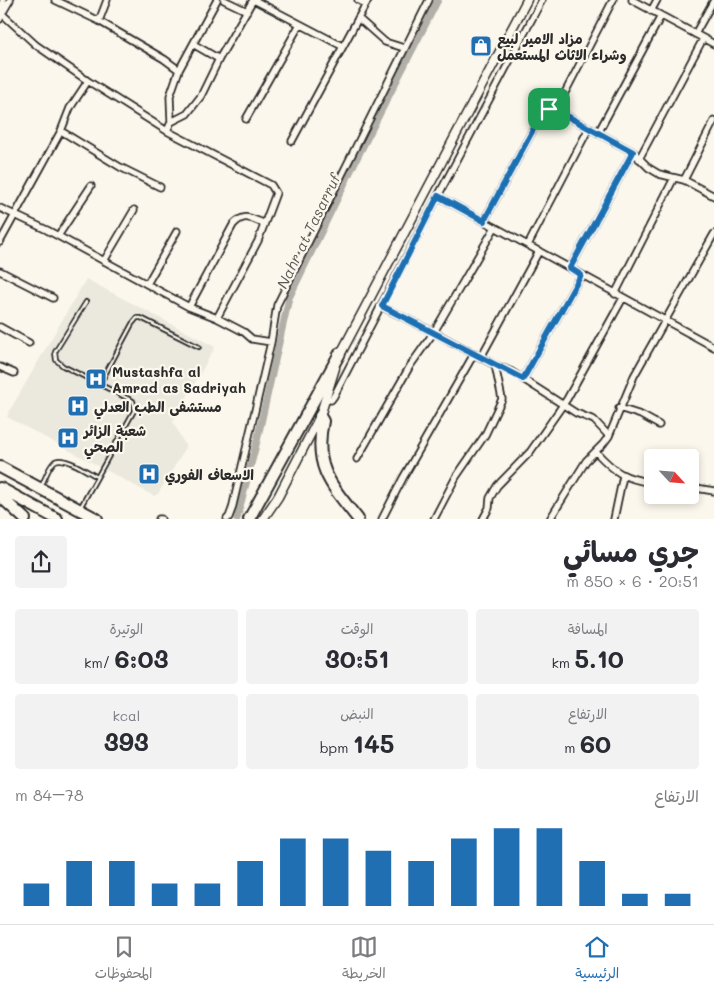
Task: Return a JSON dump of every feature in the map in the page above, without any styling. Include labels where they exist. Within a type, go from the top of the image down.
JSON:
[{"type":"highway","points":[[249,519],[340,353]]},
{"type":"highway","points":[[320,416],[323,421],[320,450],[325,473],[335,491],[358,519]]},
{"type":"highway","points":[[0,467],[97,519]]},
{"type":"highway","points":[[0,488],[57,519]]},
{"type":"highway","points":[[0,496],[25,519]]},
{"type":"street","points":[[1,15],[3,0]]},
{"type":"street","points":[[1,15],[10,0]]},
{"type":"street","points":[[55,0],[99,21],[164,59],[178,70]]},
{"type":"street","points":[[99,21],[107,0]]},
{"type":"street","points":[[167,131],[171,122],[170,96],[178,70],[217,0]]},
{"type":"street","points":[[224,0],[247,11]]},
{"type":"street","points":[[171,122],[187,114],[201,96],[219,58],[254,0],[342,46]]},
{"type":"street","points":[[292,141],[367,2],[358,0]]},
{"type":"street","points":[[227,519],[232,509],[277,305],[428,0]]},
{"type":"street","points":[[263,519],[278,497],[320,416],[340,353],[527,0]]},
{"type":"street","points":[[325,399],[331,400],[334,396],[542,0]]},
{"type":"street","points":[[556,110],[613,0]]},
{"type":"street","points":[[632,0],[714,44]]},
{"type":"street","points":[[651,10],[657,0]]},
{"type":"street","points":[[695,34],[714,0]]},
{"type":"street","points":[[1,15],[15,24],[36,45],[88,81],[167,131],[271,185],[276,193],[258,241],[217,318]]},
{"type":"street","points":[[598,133],[661,16]]},
{"type":"street","points":[[358,18],[385,42],[404,48]]},
{"type":"street","points":[[246,119],[300,24]]},
{"type":"street","points":[[639,159],[703,39]]},
{"type":"street","points":[[193,44],[219,58]]},
{"type":"street","points":[[0,242],[61,131],[70,108],[88,81]]},
{"type":"street","points":[[484,221],[542,113],[549,109],[556,110],[633,152],[654,171],[684,180],[714,196]]},
{"type":"street","points":[[684,180],[714,121]]},
{"type":"street","points":[[528,245],[589,128]]},
{"type":"street","points":[[61,131],[160,187]]},
{"type":"street","points":[[570,268],[633,152]]},
{"type":"street","points":[[615,294],[674,178]]},
{"type":"street","points":[[58,236],[91,186]]},
{"type":"street","points":[[438,196],[714,347]]},
{"type":"street","points":[[0,208],[104,260],[189,307],[217,318],[244,332],[252,339],[270,342]]},
{"type":"street","points":[[104,260],[134,210]]},
{"type":"street","points":[[189,307],[233,224],[239,218],[246,217],[264,223]]},
{"type":"street","points":[[357,459],[410,366],[434,332],[495,227]]},
{"type":"street","points":[[147,284],[177,231]]},
{"type":"street","points":[[550,519],[586,461],[609,436],[619,408],[634,376],[714,234]]},
{"type":"street","points":[[481,357],[539,251]]},
{"type":"street","points":[[0,271],[53,298]]},
{"type":"street","points":[[523,379],[581,275]]},
{"type":"street","points":[[483,519],[489,508],[490,498],[497,486],[530,452],[563,404],[623,298]]},
{"type":"street","points":[[382,306],[523,379],[563,404],[594,420],[609,436]]},
{"type":"street","points":[[0,327],[29,343]]},
{"type":"street","points":[[382,519],[403,478],[474,354]]},
{"type":"street","points":[[434,519],[456,477],[486,435],[502,399],[495,365]]},
{"type":"street","points":[[0,367],[14,373]]},
{"type":"street","points":[[619,408],[641,415],[659,425]]},
{"type":"street","points":[[596,452],[623,476],[644,482]]},
{"type":"street","points":[[614,519],[623,476]]},
{"type":"street","points":[[699,488],[714,491]]},
{"type":"lane","points":[[79,509],[135,409],[134,402],[63,366],[56,360],[55,352],[86,302]]},
{"type":"lane","points":[[100,384],[137,318],[141,318],[199,347]]},
{"type":"lane","points":[[40,488],[53,463],[58,459],[64,460],[97,477]]},
{"type":"shaded area","points":[[86,279],[215,347],[173,422],[186,447],[158,494],[154,496],[7,417]]},
{"type":"waterway","name":"Nahr at Tasarruf","points":[[237,519],[257,441],[289,298],[357,158],[438,0]]},
{"type":"place","name":"مزاد الامير لبيع وشراء الاثاث المستعمل","points":[[481,46]]},
{"type":"place","name":"Mustashfa al Amrad as Sadriyah","points":[[96,379]]},
{"type":"place","name":"مستشفى الطب العدلي","points":[[78,406]]},
{"type":"place","name":"شعبة الزائر الصحي","points":[[68,438]]},
{"type":"place","name":"الاسعاف الفوري","points":[[149,474]]},
{"type":"route","points":[[549,109],[556,110],[633,152],[570,268],[581,275],[523,379],[382,306],[438,196],[484,221],[542,113],[549,109]]}]
